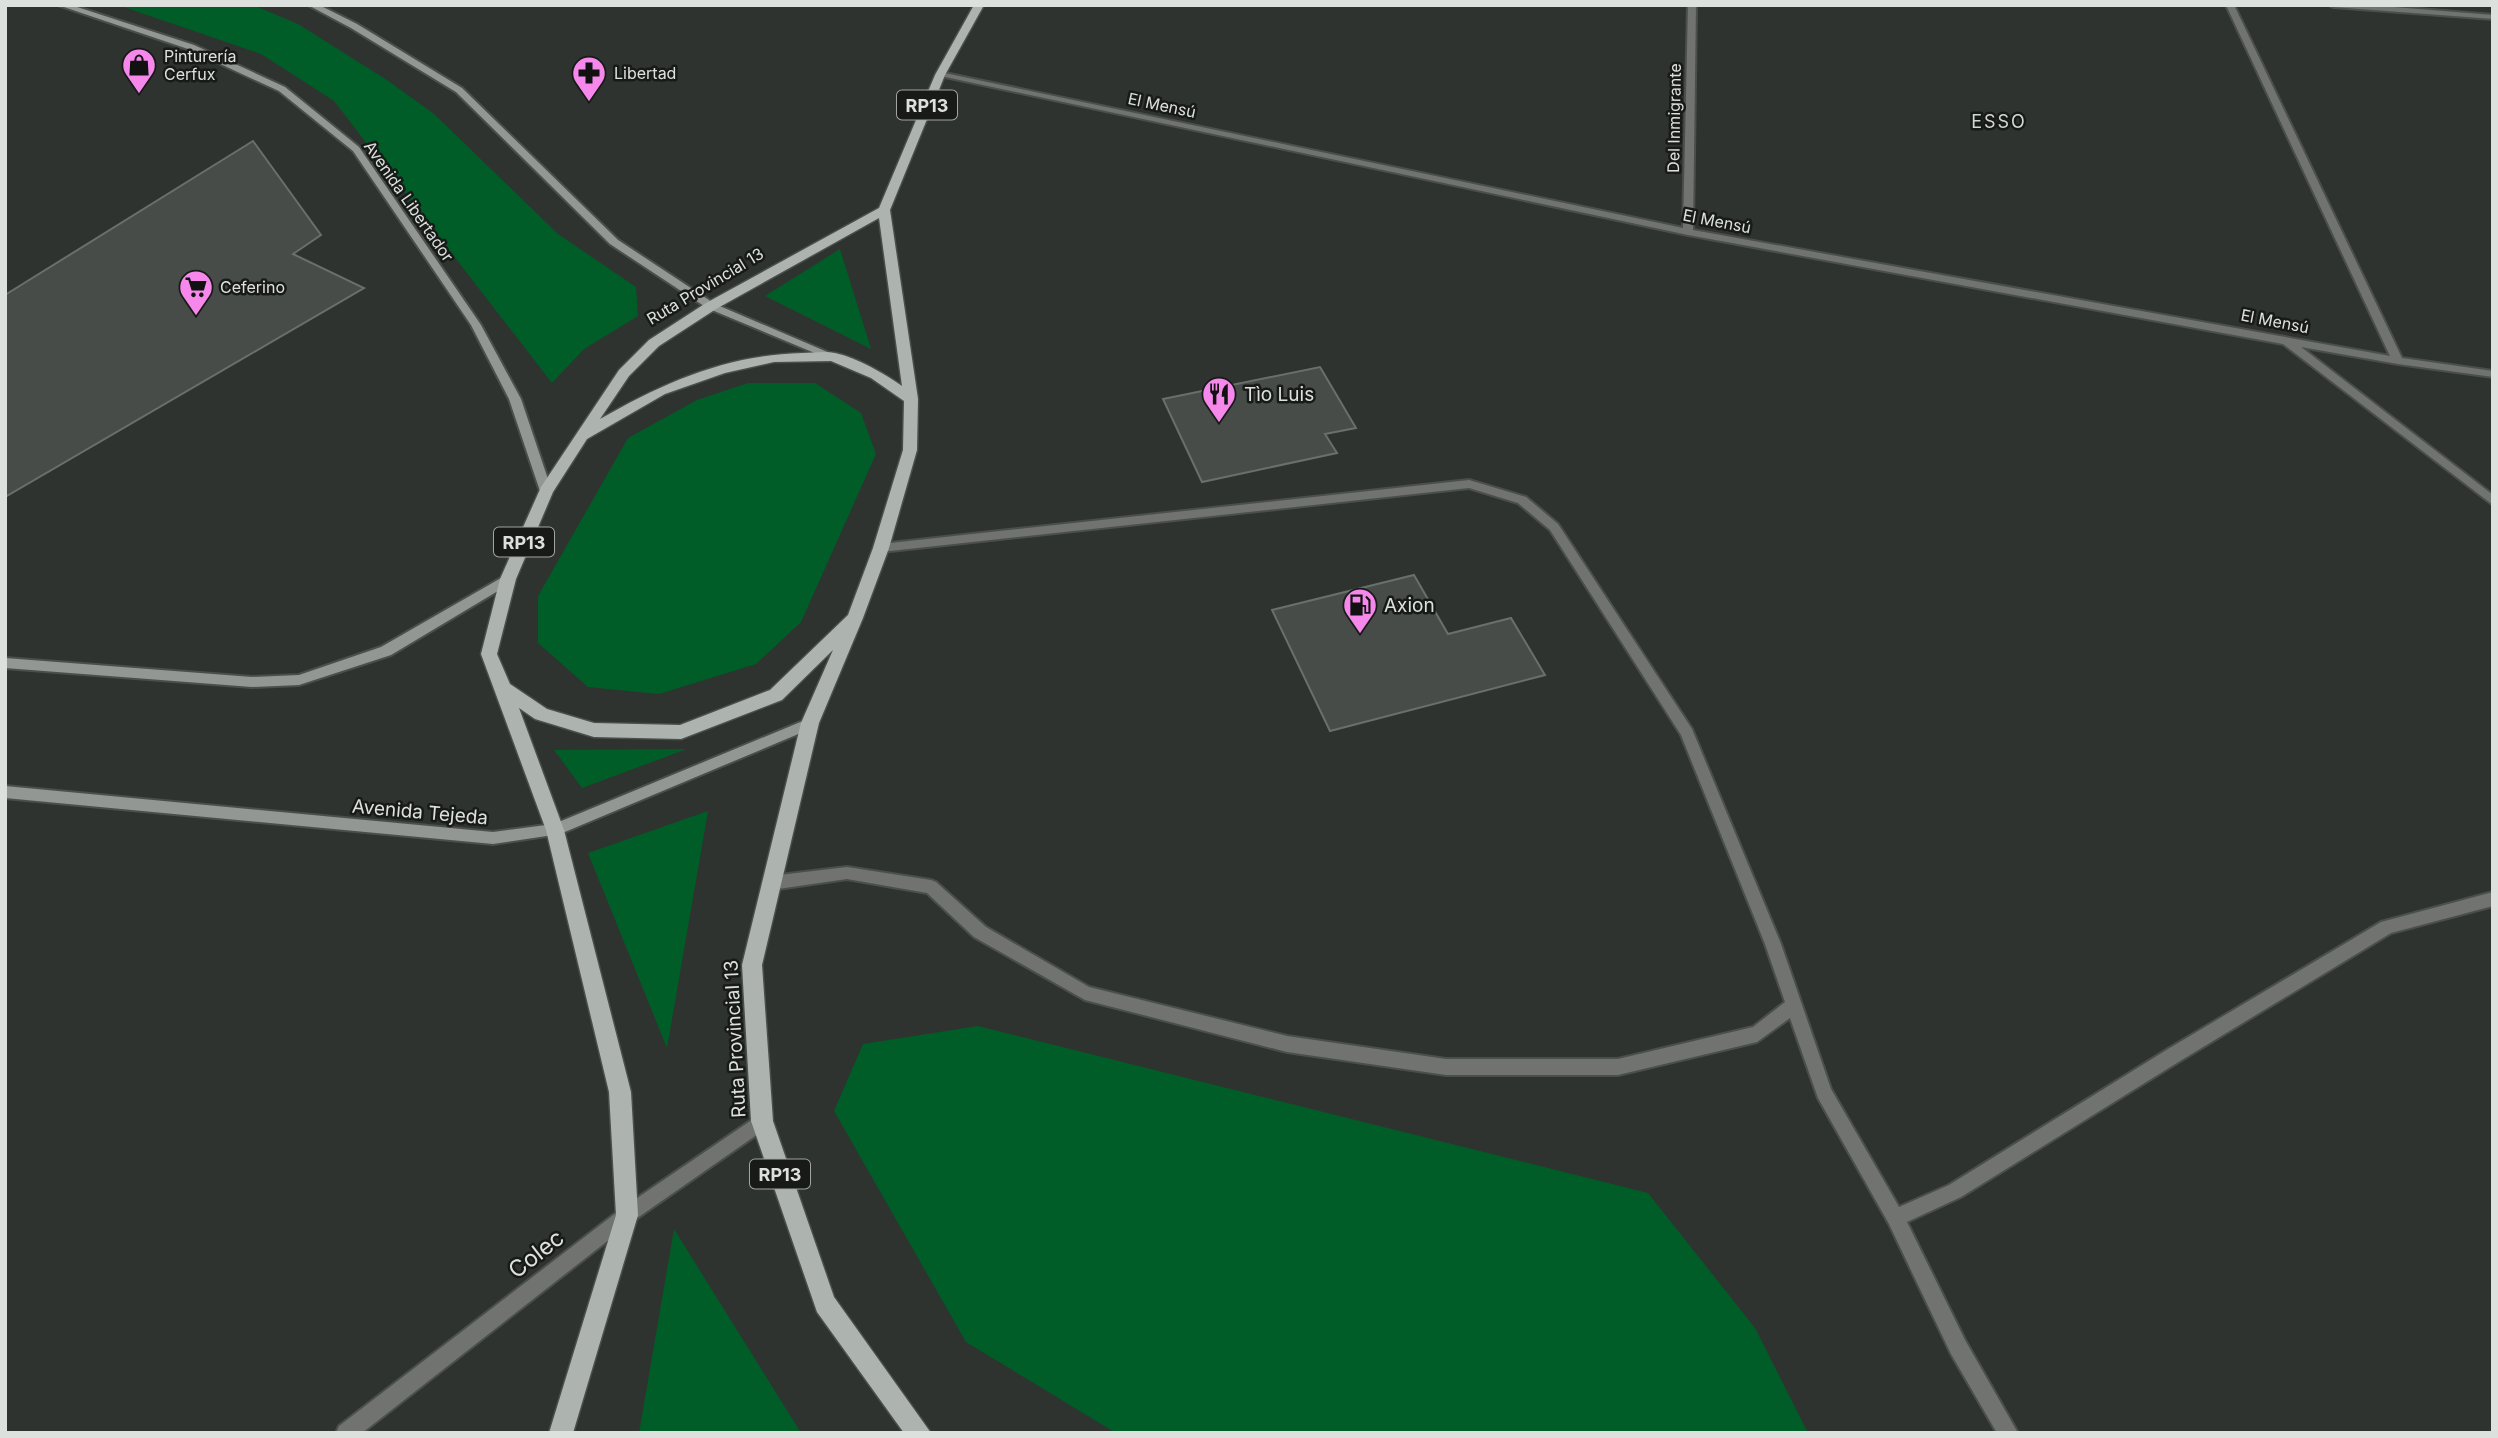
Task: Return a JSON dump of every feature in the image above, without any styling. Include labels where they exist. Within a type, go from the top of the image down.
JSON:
[{"type":"main road","name":"Avenida Libertador","points":[[62,5],[191,47],[282,89],[356,149],[476,325],[514,399],[546,491]]},
{"type":"main road","points":[[312,5],[354,26],[459,90],[614,242],[711,306],[833,357]]},
{"type":"main road","name":"RP13","points":[[503,688],[541,714],[594,730],[681,732],[776,695],[855,618],[881,548],[910,450],[911,398],[884,210],[940,75],[979,5]]},
{"type":"main road","name":"Ruta Provincial 13","points":[[582,436],[624,373],[654,342],[711,306],[884,210]]},
{"type":"main road","name":"RP13","points":[[561,1433],[627,1215],[620,1092],[555,830],[489,654],[508,579],[546,491],[582,436],[660,391],[722,369],[774,358],[833,357],[876,375],[911,398]]},
{"type":"main road","points":[[5,663],[252,682],[299,680],[386,651],[508,579]]},
{"type":"main road","name":"Ruta Provincial 13","points":[[855,618],[810,723],[752,965],[762,1121],[825,1304],[919,1433]]},
{"type":"main road","name":"Avenida Tejeda","points":[[5,792],[493,838],[555,830],[810,723]]},
{"type":"street","name":"Del Inmigrante","points":[[1688,232],[1692,5]]},
{"type":"street","points":[[2230,5],[2398,361]]},
{"type":"street","points":[[2333,5],[2493,17]]},
{"type":"street","name":"El Mensú","points":[[940,75],[1688,232],[2398,361],[2493,374]]},
{"type":"street","points":[[2284,339],[2493,501]]},
{"type":"street","points":[[881,548],[1469,484],[1522,500],[1554,527],[1687,733],[1773,944],[1824,1091],[1895,1218],[1958,1347],[2008,1433]]},
{"type":"street","points":[[771,883],[847,873],[931,887],[980,932],[1085,993],[1287,1044],[1446,1067],[1618,1067],[1757,1034],[1795,1004]]},
{"type":"street","points":[[1895,1218],[1955,1191],[2174,1055],[2388,927],[2493,899]]},
{"type":"street","name":"Colec","points":[[346,1433],[627,1215],[762,1121]]},
{"type":"green space","points":[[118,5],[253,5],[298,24],[387,80],[434,114],[558,234],[636,287],[638,316],[584,349],[552,383],[334,101],[261,54]]},
{"type":"green space","points":[[840,249],[871,349],[765,296]]},
{"type":"green space","points":[[748,383],[815,383],[861,413],[876,454],[801,622],[756,664],[659,694],[588,687],[538,643],[538,596],[628,438],[697,400]]},
{"type":"green space","points":[[687,749],[582,788],[554,750]]},
{"type":"green space","points":[[708,811],[667,1048],[588,853]]},
{"type":"green space","points":[[978,1026],[1648,1193],[1755,1328],[1808,1433],[1116,1433],[966,1342],[834,1111],[863,1044]]},
{"type":"green space","points":[[674,1229],[801,1433],[639,1433]]},
{"type":"building","points":[[253,141],[321,235],[293,254],[364,288],[5,497],[5,295]]},
{"type":"building","points":[[1320,367],[1356,428],[1325,434],[1337,453],[1202,482],[1163,399]]},
{"type":"building","points":[[1414,575],[1448,634],[1511,618],[1545,675],[1330,731],[1272,610]]},
{"type":"place","name":"Pinturería Cerfux","points":[[139,95]]},
{"type":"place","name":"Libertad","points":[[589,103]]},
{"type":"place","name":"Ceferino","points":[[196,317]]},
{"type":"place","name":"Tìo Luis","points":[[1219,424]]},
{"type":"place","name":"Axion","points":[[1360,635]]},
{"type":"district","name":"ESSO","points":[[1999,121]]}]
